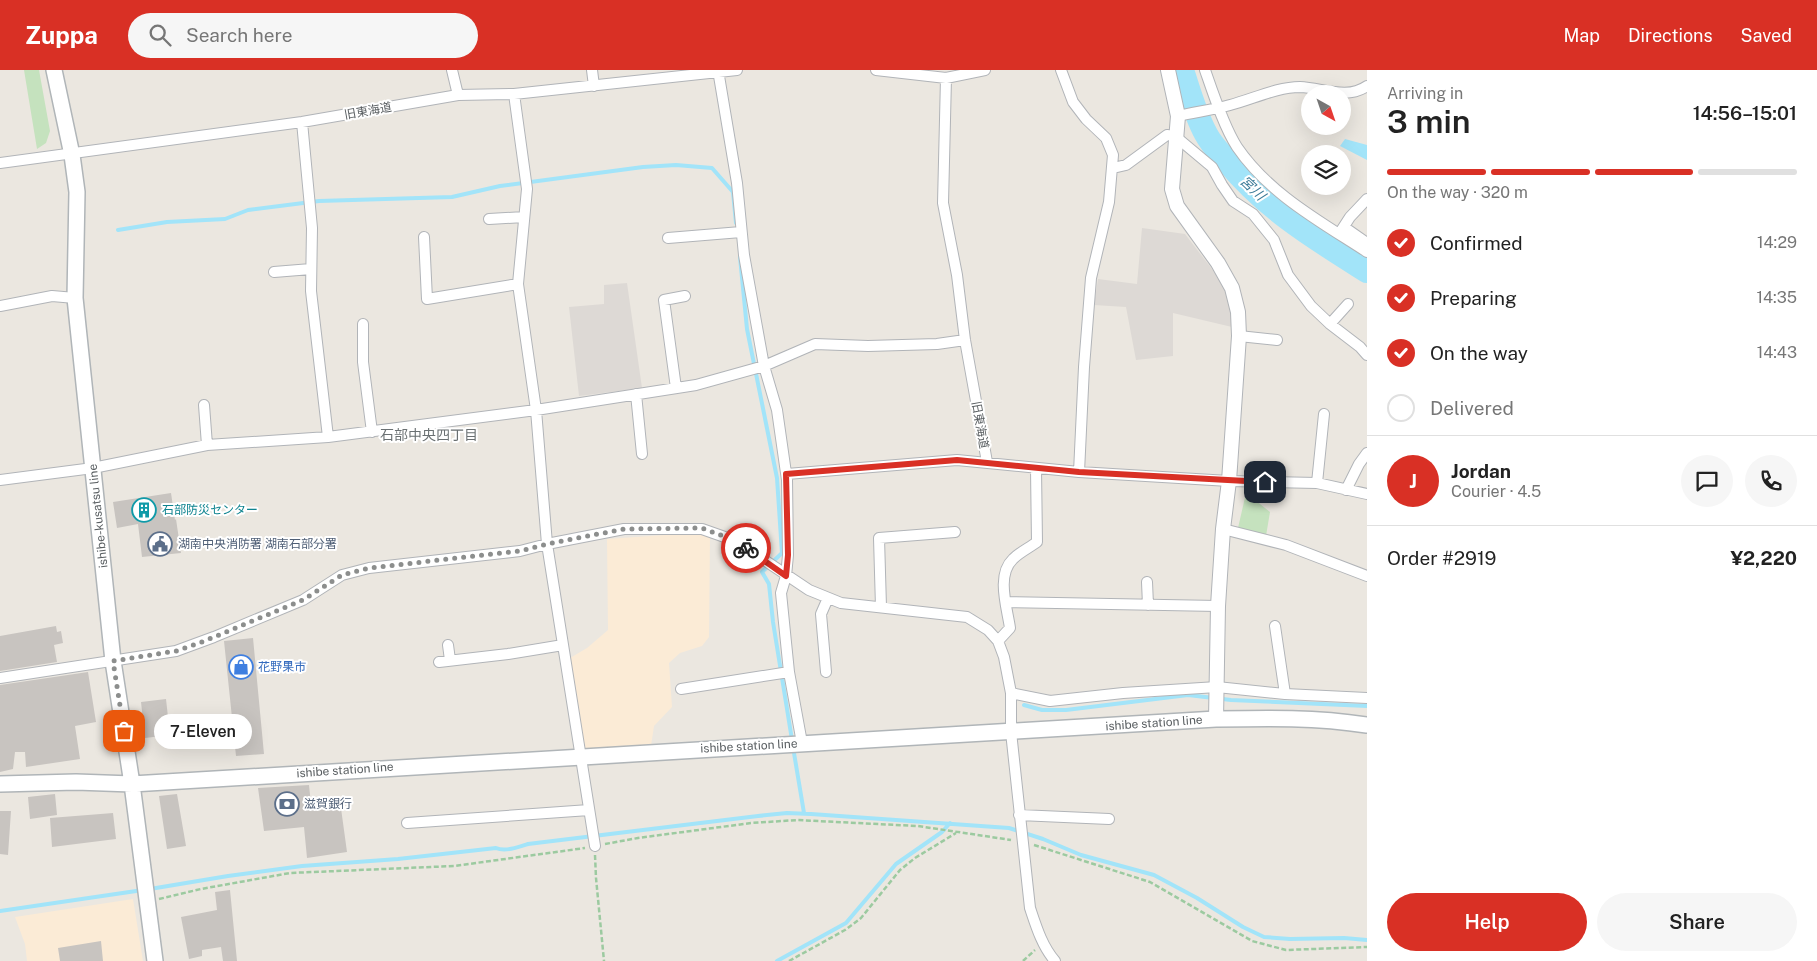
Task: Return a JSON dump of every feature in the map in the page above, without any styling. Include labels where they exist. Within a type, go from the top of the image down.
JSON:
[{"type":"main road","name":"ishibe-kusatsu line","points":[[54,70],[72,155],[77,192],[75,298],[113,661],[132,784],[155,961]]},
{"type":"main road","name":"ishibe station line","points":[[0,784],[76,782],[132,784],[1216,719],[1301,718],[1367,725]]},
{"type":"street","points":[[452,70],[458,95]]},
{"type":"street","points":[[592,70],[594,86]]},
{"type":"street","name":"旧東海道","points":[[0,163],[72,155],[302,122],[458,95],[514,94],[737,70]]},
{"type":"street","points":[[876,70],[946,78],[984,70]]},
{"type":"street","points":[[1062,70],[1073,102],[1086,119],[1106,138],[1113,155],[1109,202],[1091,278],[1079,472]]},
{"type":"street","points":[[1168,70],[1183,115],[1175,136],[1172,189],[1177,206],[1218,263],[1232,288],[1238,312],[1239,336],[1230,481],[1223,529],[1218,606],[1216,719]]},
{"type":"street","points":[[1205,70],[1217,108],[1237,147],[1279,192],[1341,231],[1367,252]]},
{"type":"street","points":[[718,71],[737,182],[744,255],[764,366],[777,410],[786,474],[788,555],[782,593],[789,672],[802,743]]},
{"type":"street","name":"旧東海道","points":[[946,78],[943,203],[957,275],[965,340],[987,462],[1036,469],[1079,472],[1230,481],[1317,483],[1367,494]]},
{"type":"street","points":[[1183,115],[1217,108],[1285,89],[1308,88],[1349,94],[1360,91],[1367,86]]},
{"type":"street","points":[[514,94],[526,189],[518,284],[536,410],[547,544],[595,846]]},
{"type":"street","points":[[302,122],[312,228],[311,291],[328,437]]},
{"type":"street","points":[[1113,168],[1126,165],[1167,135],[1175,136],[1212,167],[1233,201],[1253,214],[1274,240],[1288,274],[1311,306],[1367,355]]},
{"type":"street","points":[[1341,231],[1350,217],[1367,199]]},
{"type":"street","points":[[489,219],[524,217]]},
{"type":"street","points":[[1341,231],[1367,243]]},
{"type":"street","points":[[668,238],[741,232]]},
{"type":"street","points":[[424,237],[427,299],[518,284]]},
{"type":"street","points":[[274,272],[311,269]]},
{"type":"street","points":[[0,306],[52,296],[75,298]]},
{"type":"street","points":[[676,388],[664,300],[685,296]]},
{"type":"street","points":[[1330,324],[1348,304]]},
{"type":"street","points":[[363,324],[363,362],[372,432]]},
{"type":"street","points":[[1239,336],[1277,340]]},
{"type":"street","points":[[0,480],[93,468],[207,445],[328,437],[372,432],[536,410],[696,385],[764,366],[815,344],[868,346],[938,344],[965,340]]},
{"type":"street","points":[[636,394],[642,454]]},
{"type":"street","points":[[204,405],[207,445]]},
{"type":"street","points":[[1317,483],[1324,414]]},
{"type":"street","points":[[1346,490],[1359,464],[1367,453]]},
{"type":"street","points":[[786,474],[957,460],[987,462]]},
{"type":"street","points":[[998,641],[1010,628],[1004,572],[1013,559],[1036,542],[1036,469]]},
{"type":"street","points":[[0,678],[176,651],[303,600],[342,575],[369,568],[520,551],[624,529],[702,528],[736,541],[809,590],[841,603],[967,617],[988,630],[998,641],[1004,657],[1011,693],[1011,732],[1030,908],[1037,931],[1055,961]]},
{"type":"street","points":[[1223,529],[1286,545],[1367,576]]},
{"type":"street","points":[[881,607],[879,538],[955,532]]},
{"type":"street","points":[[1147,582],[1148,605]]},
{"type":"street","points":[[826,672],[821,614],[828,598]]},
{"type":"street","points":[[1006,602],[1218,606]]},
{"type":"street","points":[[1276,626],[1285,694]]},
{"type":"street","points":[[448,645],[450,660]]},
{"type":"street","points":[[439,662],[563,645]]},
{"type":"street","points":[[681,688],[789,672]]},
{"type":"street","points":[[1011,693],[1050,701],[1123,693],[1217,687],[1285,694],[1367,698]]},
{"type":"street","points":[[407,823],[589,810]]},
{"type":"street","points":[[1019,816],[1109,819]]},
{"type":"path","points":[[147,902],[201,889],[290,874],[454,866],[750,823],[798,820],[918,826],[1023,842],[1150,882],[1252,941],[1286,950],[1367,947]]},
{"type":"path","points":[[789,961],[845,930],[861,918],[900,870],[915,858],[958,832]]},
{"type":"path","points":[[595,846],[604,961]]},
{"type":"path","points":[[1023,961],[1043,942]]},
{"type":"shaded area","points":[[1142,228],[1185,234],[1225,286],[1231,308],[1232,327],[1173,313],[1173,356],[1136,360],[1126,307],[1094,305],[1098,279],[1137,284]]},
{"type":"shaded area","points":[[627,283],[642,388],[579,396],[569,307],[604,304],[604,285]]},
{"type":"shaded area","points":[[693,533],[710,536],[709,637],[702,646],[680,653],[669,663],[672,707],[654,726],[651,746],[583,749],[570,658],[587,648],[608,630],[607,539]]},
{"type":"shaded area","points":[[133,899],[143,961],[27,961],[25,944],[15,917]]},
{"type":"green space","points":[[24,70],[39,70],[50,131],[46,143],[37,149]]},
{"type":"green space","points":[[1246,493],[1254,494],[1255,500],[1270,512],[1266,536],[1238,528]]},
{"type":"water","points":[[1345,139],[1367,145],[1367,160],[1351,152],[1351,145],[1341,145]]},
{"type":"building","points":[[171,493],[181,553],[142,557],[138,524],[117,528],[113,502]]},
{"type":"building","points":[[56,626],[57,632],[61,631],[63,643],[54,645],[57,662],[0,671],[0,636]]},
{"type":"building","points":[[253,638],[264,754],[236,756],[224,641]]},
{"type":"building","points":[[88,672],[96,722],[75,726],[80,759],[26,767],[25,752],[15,752],[13,769],[0,772],[0,685]]},
{"type":"building","points":[[166,699],[170,735],[145,738],[141,702]]},
{"type":"building","points":[[309,785],[311,804],[340,801],[347,852],[307,858],[304,827],[264,831],[258,788]]},
{"type":"building","points":[[55,794],[57,815],[30,819],[28,797]]},
{"type":"building","points":[[177,794],[186,846],[167,849],[159,796]]},
{"type":"building","points":[[0,811],[11,811],[8,855],[0,854]]},
{"type":"building","points":[[113,813],[116,839],[52,847],[50,818]]},
{"type":"building","points":[[230,890],[237,961],[223,961],[221,947],[202,950],[202,956],[189,959],[181,917],[217,910],[215,892]]},
{"type":"building","points":[[101,941],[103,961],[60,961],[58,948]]},
{"type":"waterway","name":"宮川","points":[[1182,70],[1195,110],[1208,138],[1243,178],[1292,222],[1367,271]]},
{"type":"waterway","points":[[118,230],[167,222],[225,219],[248,210],[319,201],[452,197],[500,186],[643,167],[676,165],[712,168],[733,192],[736,223]]},
{"type":"waterway","points":[[740,257],[747,329],[777,478],[782,553],[762,572],[769,584],[773,622],[792,740]]},
{"type":"waterway","points":[[1024,705],[1042,710],[1066,710],[1188,695],[1231,700],[1367,706]]},
{"type":"waterway","points":[[793,747],[804,813]]},
{"type":"waterway","points":[[150,889],[302,866],[398,859],[496,848],[508,849],[528,844],[758,816],[787,813],[811,814],[1009,828],[1043,839],[1081,855],[1154,875],[1197,898],[1243,927],[1264,937],[1367,940]]},
{"type":"waterway","points":[[777,961],[846,923],[896,864],[942,832],[950,823]]},
{"type":"waterway","points":[[0,911],[143,890]]},
{"type":"way so far","points":[[124,731],[113,661],[176,651],[214,637],[303,600],[342,575],[369,568],[520,551],[624,529],[702,528],[736,541],[746,548]]},
{"type":"place","name":"石部防災センター","points":[[144,510]]},
{"type":"place","name":"湖南中央消防署 湖南石部分署","points":[[160,544]]},
{"type":"place","name":"花野果市","points":[[241,667]]},
{"type":"place","name":"7-Eleven","points":[[124,731]]},
{"type":"place","name":"滋賀銀行","points":[[287,804]]},
{"type":"district","name":"石部中央四丁目","points":[[429,435]]},
{"type":"route","points":[[746,548],[786,576],[788,555],[786,474],[957,460],[1036,469],[1265,482]]}]
